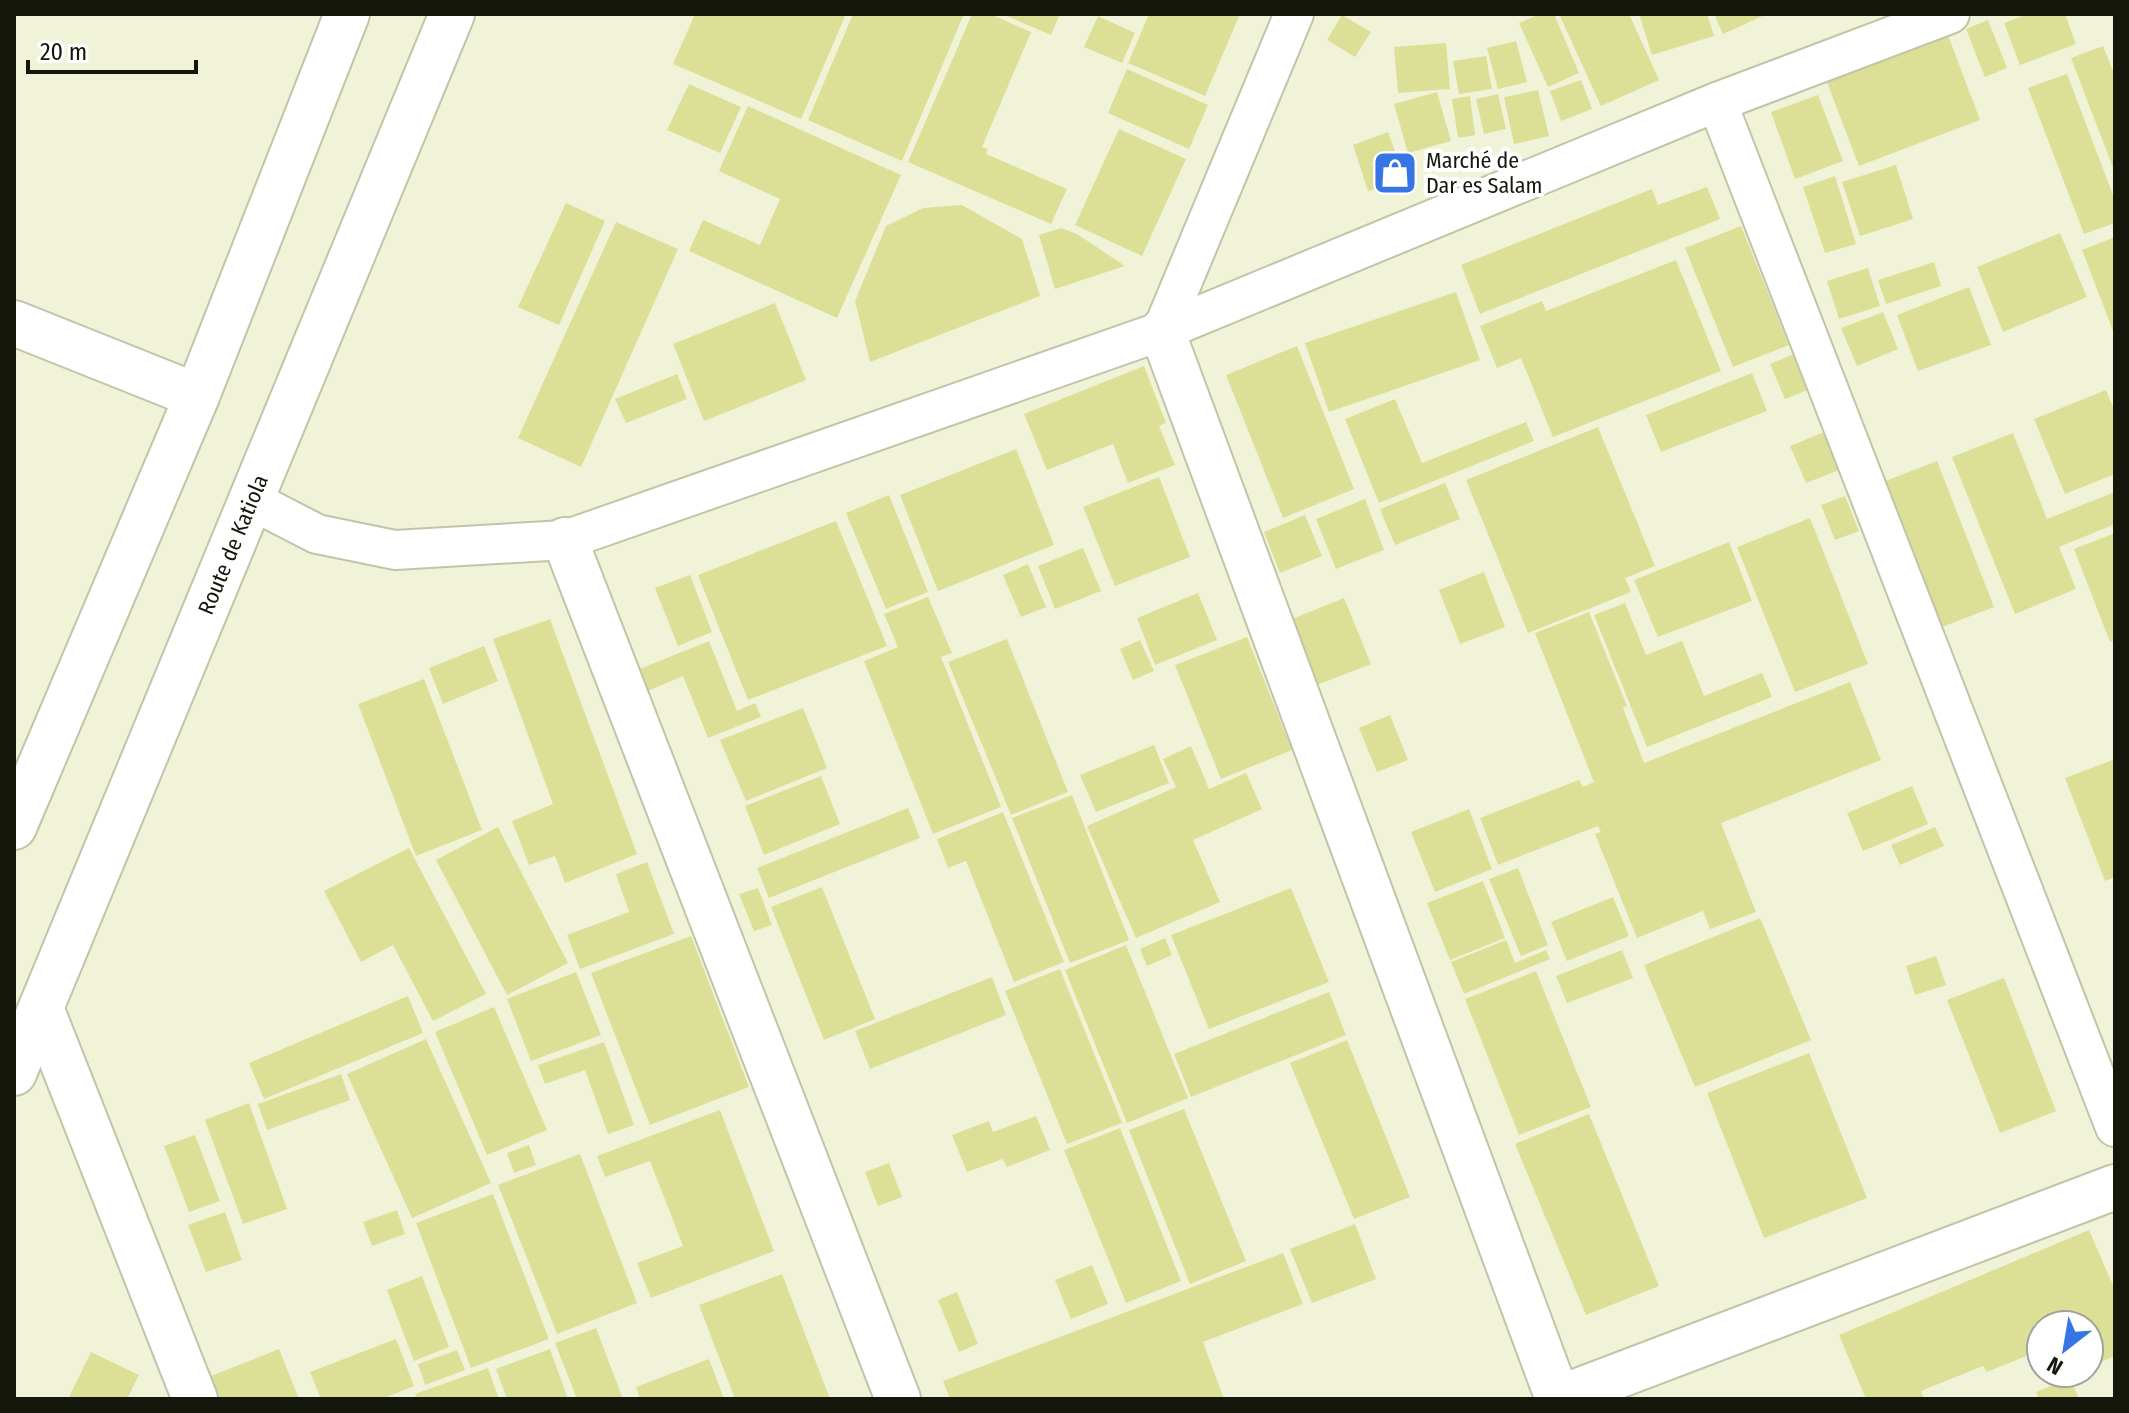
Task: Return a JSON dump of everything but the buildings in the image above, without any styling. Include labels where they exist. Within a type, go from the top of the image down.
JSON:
[{"type":"main road","points":[[14,827],[197,396],[347,14]]},
{"type":"main road","name":"Route de Katiola","points":[[14,1073],[452,14]]},
{"type":"main road","points":[[14,323],[197,396]]},
{"type":"main road","points":[[1162,331],[1557,1399],[2115,1187]]},
{"type":"main road","points":[[565,540],[898,1399]]},
{"type":"main road","points":[[41,1008],[195,1399]]},
{"type":"street","points":[[1162,331],[1294,14]]},
{"type":"street","points":[[251,500],[317,534],[395,550],[565,540],[1162,331],[1717,102],[1950,14]]},
{"type":"street","points":[[1717,102],[2115,1127]]},
{"type":"place","name":"Marché de Dar es Salam","points":[[1395,173]]}]
